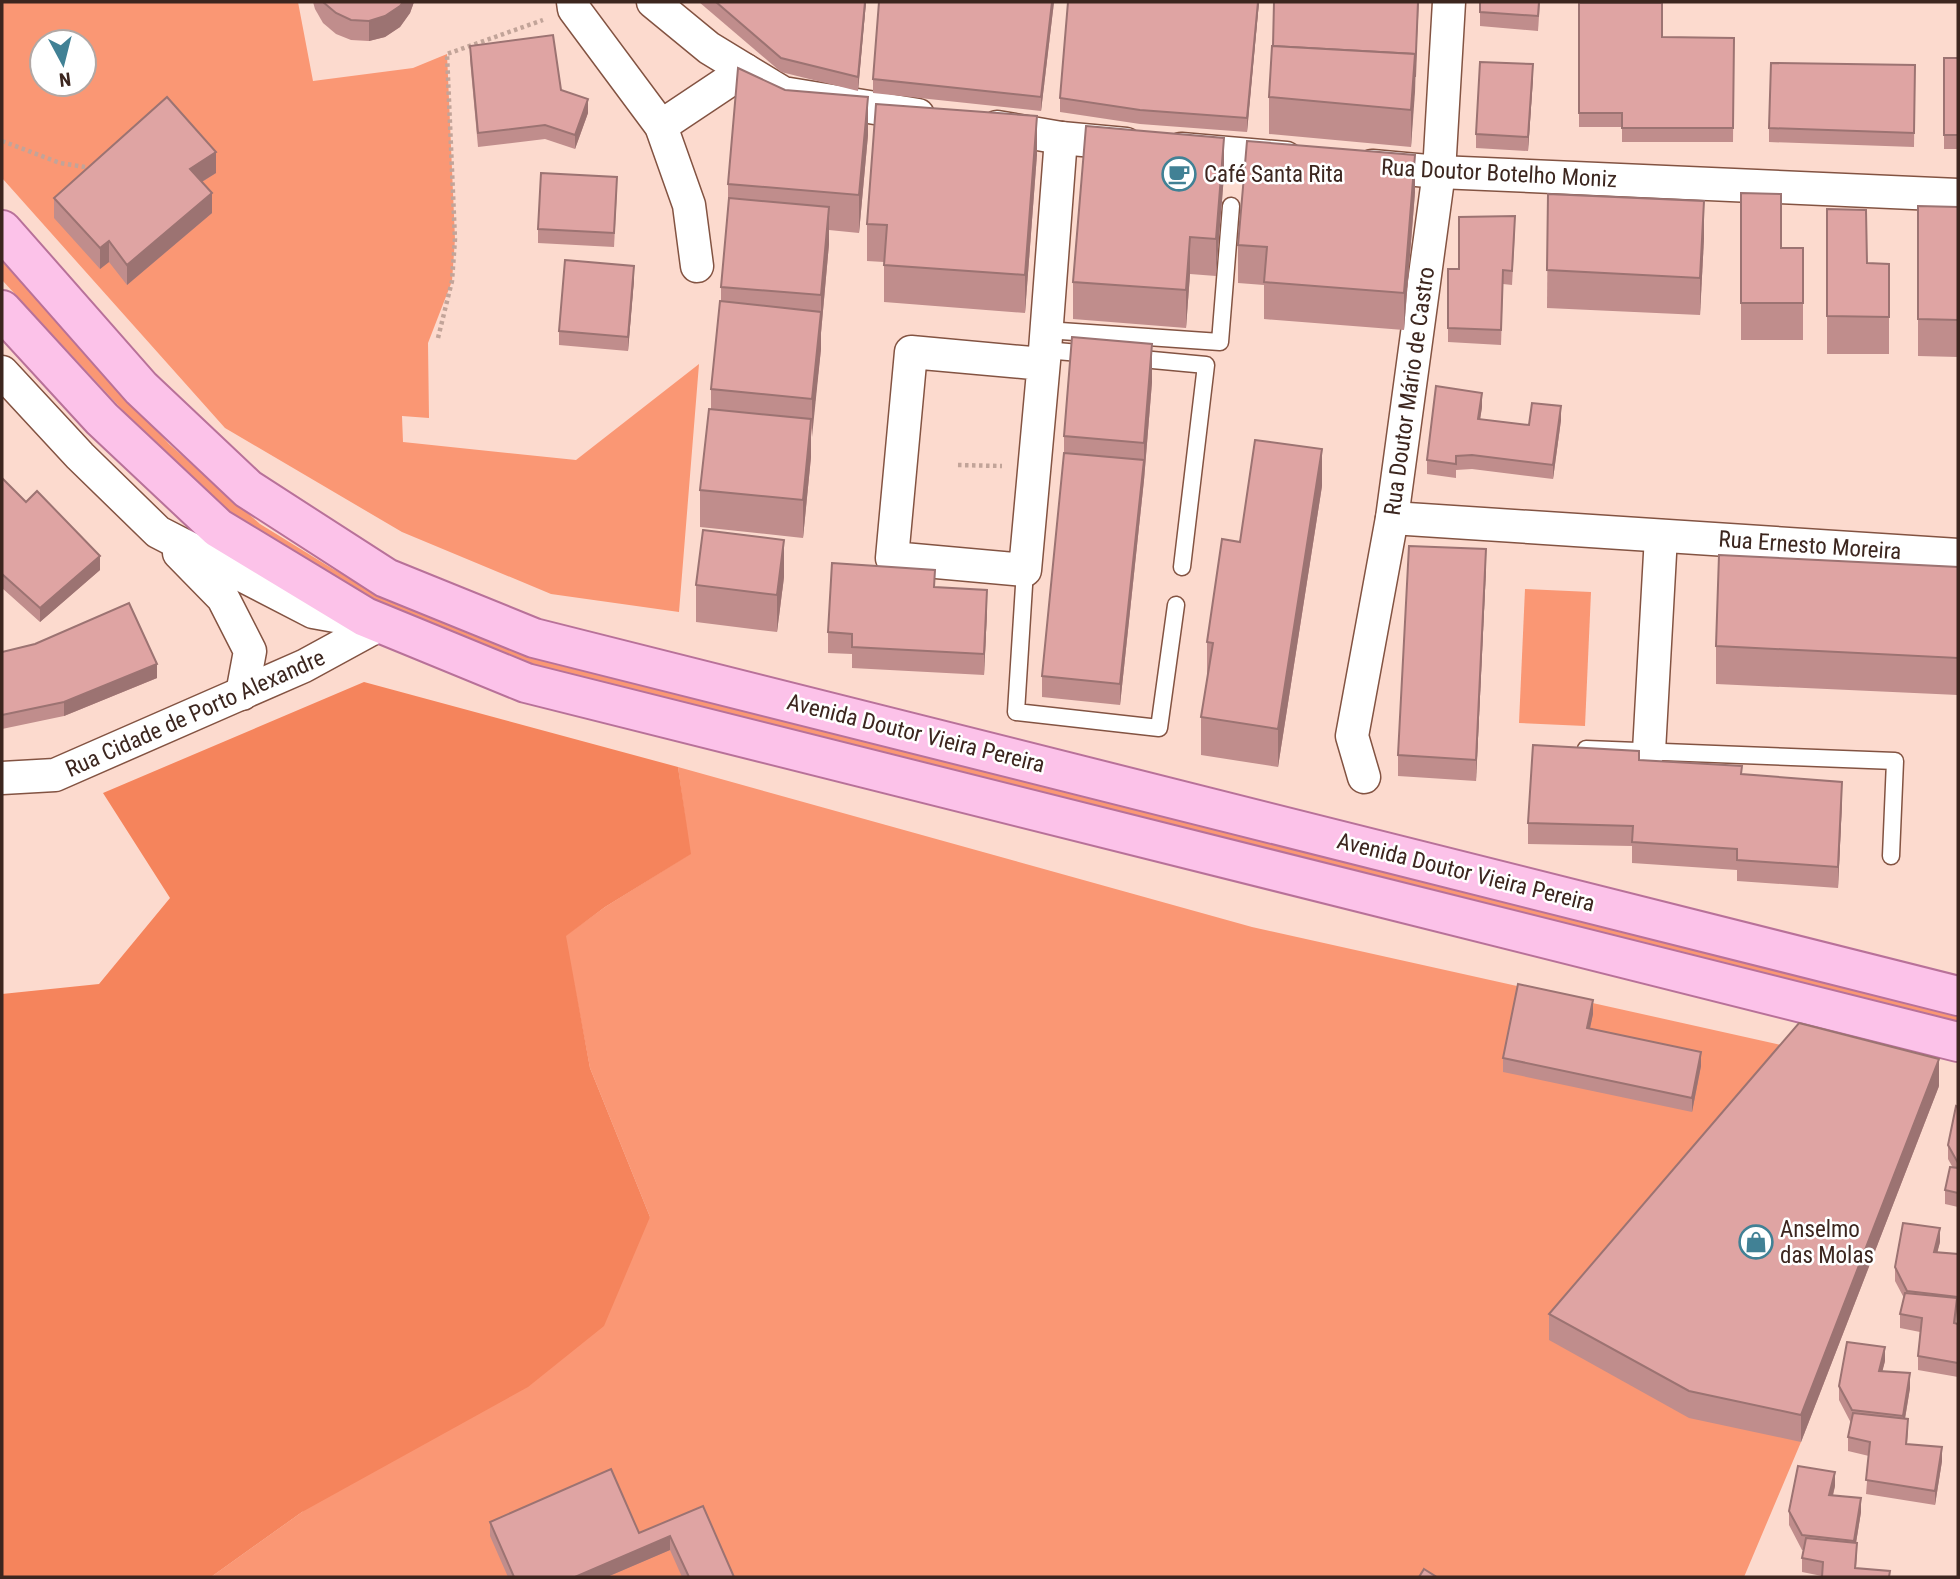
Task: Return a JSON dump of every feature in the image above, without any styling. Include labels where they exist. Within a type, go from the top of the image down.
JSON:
[{"type":"main road","name":"Avenida Doutor Vieira Pereira","points":[[2,230],[141,388],[248,489],[386,578],[534,638],[1958,996]]},
{"type":"main road","name":"Avenida Doutor Vieira Pereira","points":[[2,310],[102,419],[218,528],[365,617],[526,683],[1958,1042]]},
{"type":"street","name":"Rua Doutor Botelho Moniz","points":[[653,2],[709,48],[783,93],[1061,138],[1438,172],[1958,195]]},
{"type":"street","name":"Rua Doutor Mário de Castro","points":[[1364,777],[1352,736],[1392,518],[1438,172],[1449,2]]},
{"type":"street","points":[[573,5],[661,126],[689,205],[697,266]]},
{"type":"street","points":[[661,126],[744,70]]},
{"type":"street","points":[[1045,348],[911,352],[892,558],[1025,570],[1045,348],[1061,138]]},
{"type":"street","name":"Avenida Doutor Vieira Pereira","points":[[2,372],[79,456],[158,532],[313,612],[381,624]]},
{"type":"street","name":"Rua Ernesto Moreira","points":[[1392,518],[1958,555]]},
{"type":"street","points":[[158,532],[223,598],[229,608],[250,651],[242,694]]},
{"type":"street","points":[[1649,751],[1661,536]]},
{"type":"street","name":"Rua Cidade de Porto Alexandre","points":[[2,779],[55,775],[304,666],[381,624]]},
{"type":"lane","points":[[1045,348],[1220,342],[1231,206]]},
{"type":"lane","points":[[1045,348],[1206,365],[1182,567]]},
{"type":"lane","points":[[1025,570],[1016,712],[1159,728],[1176,605]]},
{"type":"lane","points":[[1569,748],[1895,761],[1891,856]]},
{"type":"path","points":[[438,338],[452,282],[455,239],[447,54],[573,5]]},
{"type":"path","points":[[2,141],[60,163],[85,167]]},
{"type":"path","points":[[958,465],[1034,467]]},
{"type":"shaded area","points":[[2,2],[298,2],[313,81],[413,68],[447,54],[455,239],[452,281],[428,343],[429,418],[402,416],[403,442],[576,460],[699,364],[679,612],[551,594],[402,532],[225,428],[2,178]]},
{"type":"shaded area","points":[[2,260],[169,444],[260,524],[333,569],[408,608],[472,635],[554,664],[1958,1015],[1958,1028],[549,672],[448,637],[342,586],[256,534],[165,456],[2,280]]},
{"type":"shaded area","points":[[1525,589],[1591,592],[1585,726],[1519,723]]},
{"type":"shaded area","points":[[364,682],[678,767],[691,854],[605,907],[566,936],[590,1068],[650,1217],[604,1326],[528,1387],[302,1512],[211,1577],[2,1577],[2,994],[99,984],[170,898],[103,793]]},
{"type":"shaded area","points":[[678,767],[1252,927],[1799,1049],[1801,1442],[1744,1577],[211,1577],[302,1512],[650,1217],[590,1068],[565,936],[605,907],[690,854]]},
{"type":"building","points":[[323,2],[403,2],[385,16],[369,21],[351,20],[336,13]]},
{"type":"building","points":[[716,2],[865,2],[858,77],[781,58]]},
{"type":"building","points":[[879,2],[1052,2],[1041,97],[873,79]]},
{"type":"building","points":[[1068,2],[1258,2],[1247,118],[1140,110],[1060,98]]},
{"type":"building","points":[[1274,2],[1418,2],[1415,77],[1415,54],[1273,46]]},
{"type":"building","points":[[1480,2],[1539,2],[1538,16],[1480,12]]},
{"type":"building","points":[[1579,3],[1662,3],[1662,37],[1734,38],[1733,128],[1622,128],[1622,113],[1579,113]]},
{"type":"building","points":[[553,35],[561,90],[588,99],[575,135],[545,125],[478,133],[470,46]]},
{"type":"building","points":[[1272,46],[1415,54],[1411,110],[1269,97]]},
{"type":"building","points":[[1944,58],[1958,58],[1958,135],[1944,135]]},
{"type":"building","points":[[1480,62],[1533,64],[1528,137],[1476,134]]},
{"type":"building","points":[[1771,63],[1915,65],[1914,133],[1769,128]]},
{"type":"building","points":[[738,68],[785,90],[868,97],[859,195],[728,184]]},
{"type":"building","points":[[167,97],[216,152],[190,169],[212,193],[127,265],[109,241],[100,248],[54,198]]},
{"type":"building","points":[[876,104],[1037,116],[1025,275],[884,265],[887,225],[867,224]]},
{"type":"building","points":[[1086,126],[1224,138],[1216,239],[1190,237],[1186,290],[1073,282]]},
{"type":"building","points":[[1247,141],[1415,155],[1404,293],[1264,282],[1267,247],[1238,245]]},
{"type":"building","points":[[541,173],[617,177],[614,233],[538,229]]},
{"type":"building","points":[[1741,193],[1781,194],[1781,248],[1803,248],[1803,303],[1741,303]]},
{"type":"building","points":[[1548,194],[1704,201],[1700,278],[1547,270]]},
{"type":"building","points":[[729,198],[829,207],[821,295],[721,287]]},
{"type":"building","points":[[1918,206],[1958,207],[1958,320],[1918,319]]},
{"type":"building","points":[[1827,209],[1866,210],[1867,263],[1889,264],[1889,317],[1827,316]]},
{"type":"building","points":[[1515,216],[1512,271],[1503,270],[1501,330],[1448,328],[1448,269],[1459,269],[1459,217]]},
{"type":"building","points":[[565,260],[634,266],[628,337],[559,331]]},
{"type":"building","points":[[720,301],[821,312],[812,399],[711,389]]},
{"type":"building","points":[[1072,337],[1152,344],[1144,443],[1064,436]]},
{"type":"building","points":[[1436,386],[1482,393],[1478,419],[1529,425],[1532,403],[1561,406],[1553,465],[1472,455],[1456,456],[1456,464],[1427,460]]},
{"type":"building","points":[[709,409],[811,419],[803,500],[700,490]]},
{"type":"building","points":[[1255,440],[1322,449],[1278,729],[1201,717],[1213,643],[1207,642],[1222,539],[1240,542]]},
{"type":"building","points":[[1064,453],[1144,460],[1120,684],[1042,676]]},
{"type":"building","points":[[2,478],[26,502],[37,491],[100,556],[40,608],[2,574]]},
{"type":"building","points":[[703,530],[784,540],[777,595],[696,585]]},
{"type":"building","points":[[1409,546],[1486,549],[1476,760],[1398,755]]},
{"type":"building","points":[[1719,555],[1958,567],[1958,658],[1716,646]]},
{"type":"building","points":[[832,563],[935,570],[934,587],[987,590],[984,654],[852,647],[852,634],[828,632]]},
{"type":"building","points":[[129,603],[157,664],[64,702],[2,715],[2,652],[35,644]]},
{"type":"building","points":[[1533,745],[1639,751],[1639,760],[1742,766],[1741,774],[1842,782],[1838,867],[1737,860],[1737,849],[1632,842],[1633,826],[1528,823]]},
{"type":"building","points":[[1518,984],[1593,1000],[1587,1028],[1701,1052],[1692,1098],[1503,1058]]},
{"type":"building","name":"Anselmo das Molas","points":[[1799,1023],[1939,1059],[1801,1415],[1689,1391],[1549,1314]]},
{"type":"building","points":[[1956,1106],[1958,1107],[1958,1163],[1948,1145]]},
{"type":"building","points":[[1950,1167],[1958,1168],[1958,1193],[1945,1190]]},
{"type":"building","points":[[1903,1223],[1940,1228],[1934,1252],[1958,1254],[1958,1297],[1907,1291],[1895,1267]]},
{"type":"building","points":[[1905,1293],[1957,1298],[1954,1323],[1958,1324],[1958,1363],[1918,1356],[1922,1318],[1900,1314]]},
{"type":"building","points":[[1847,1342],[1885,1347],[1879,1371],[1910,1373],[1903,1416],[1852,1410],[1839,1386]]},
{"type":"building","points":[[1853,1413],[1908,1419],[1906,1444],[1942,1447],[1935,1491],[1866,1480],[1870,1442],[1848,1437]]},
{"type":"building","points":[[1798,1466],[1835,1472],[1829,1495],[1861,1498],[1854,1541],[1802,1535],[1789,1511]]},
{"type":"building","points":[[611,1469],[639,1533],[703,1506],[734,1577],[689,1577],[670,1536],[575,1577],[514,1577],[490,1522]]},
{"type":"building","points":[[1806,1538],[1857,1543],[1855,1568],[1890,1571],[1889,1577],[1822,1577],[1823,1562],[1802,1558]]},
{"type":"building","points":[[1424,1569],[1435,1576],[1419,1577]]},
{"type":"place","name":"Café Santa Rita","points":[[1179,174]]},
{"type":"place","name":"Anselmo das Molas","points":[[1756,1242]]}]
